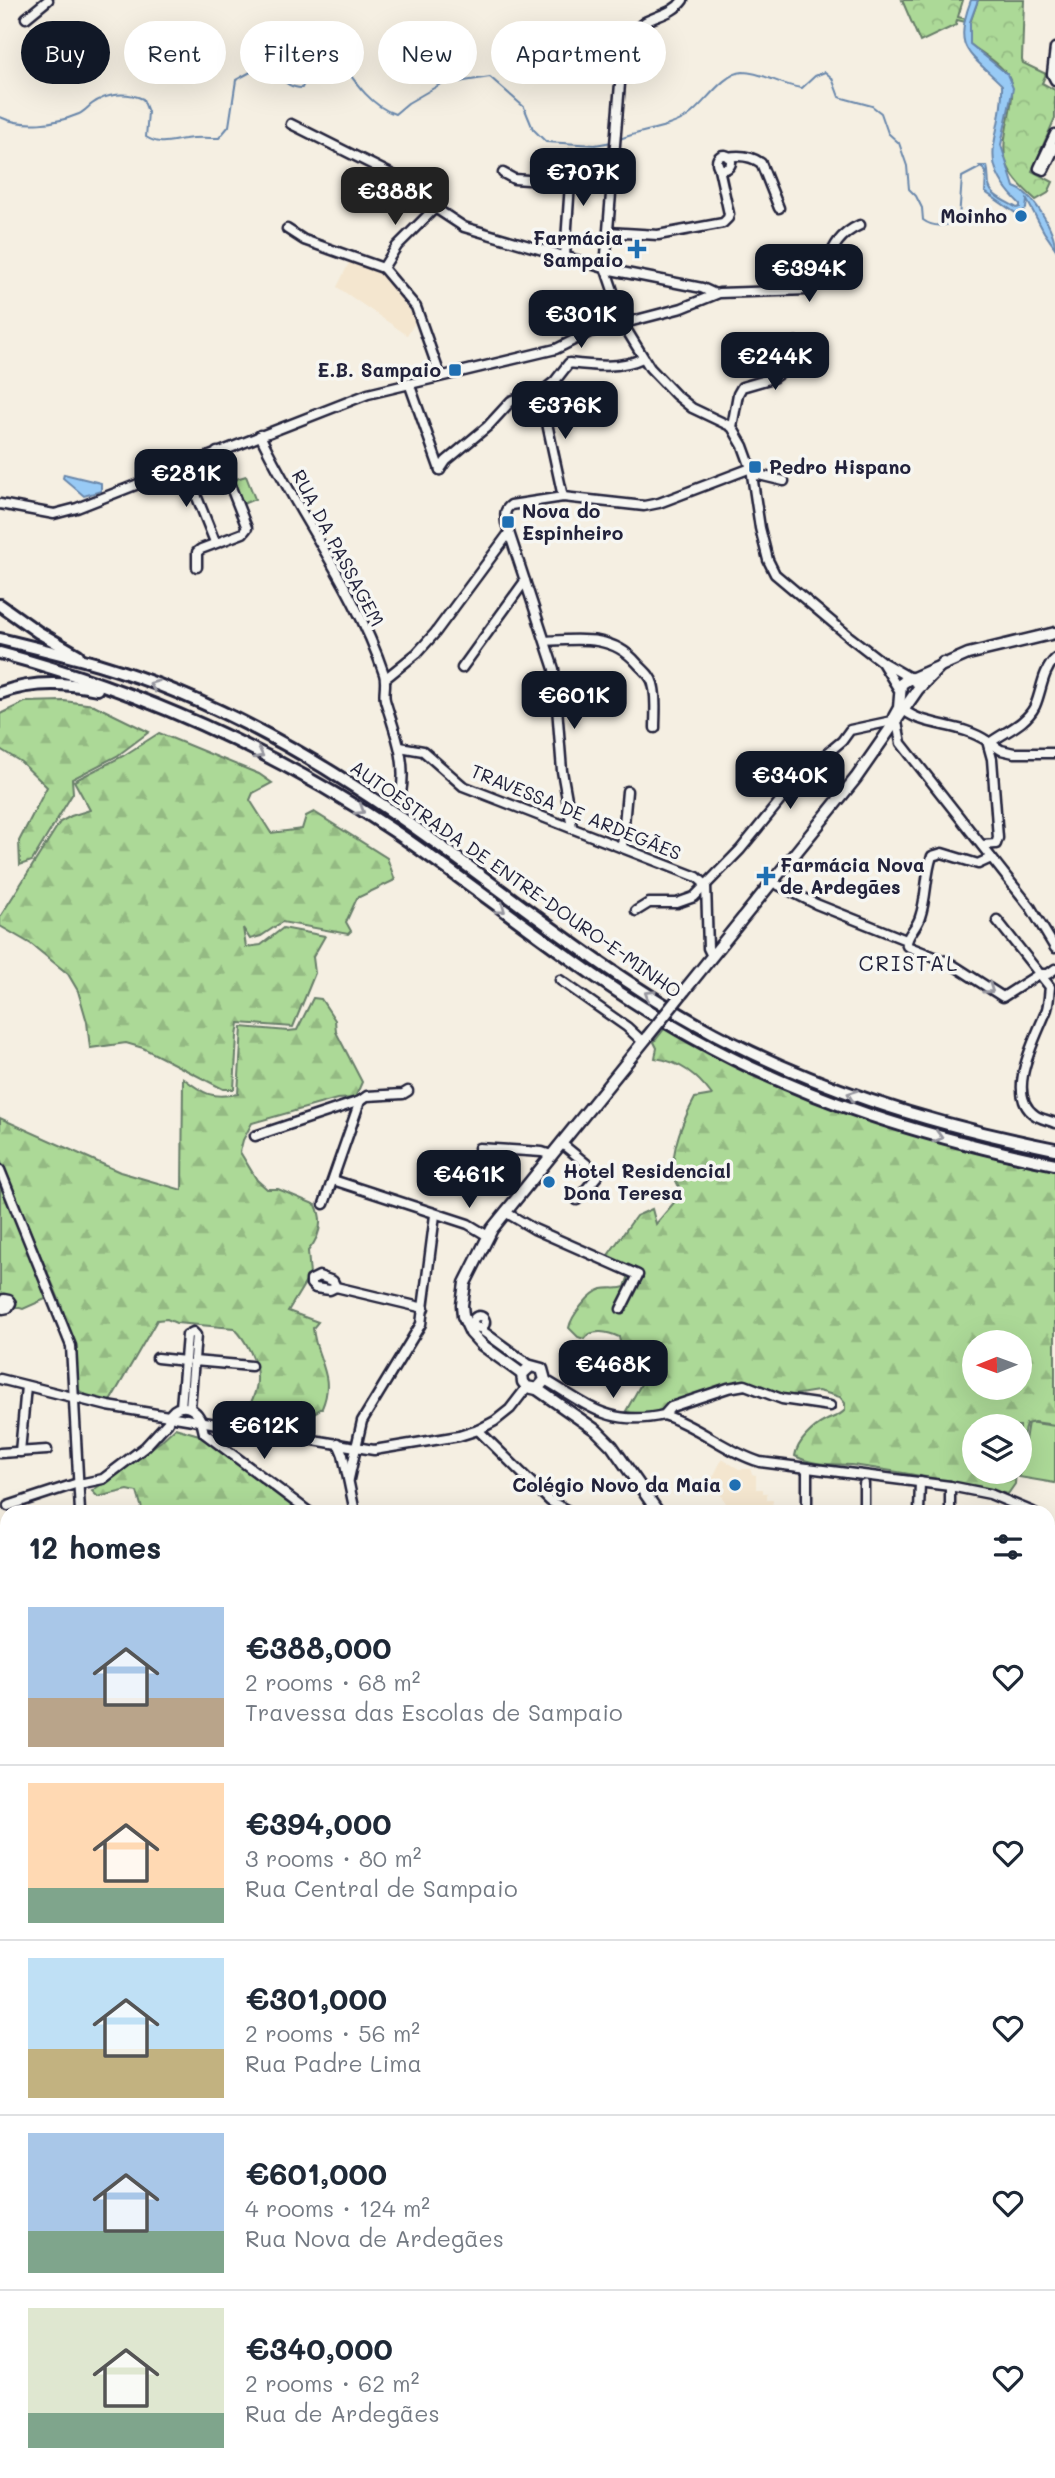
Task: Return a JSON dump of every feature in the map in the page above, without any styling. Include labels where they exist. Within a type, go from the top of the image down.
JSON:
[{"type":"highway","points":[[0,605],[38,632],[99,665]]},
{"type":"highway","name":"AUTOESTRADA DE ENTRE-DOURO-E-MINHO","points":[[0,639],[99,665],[207,707],[336,775],[414,826],[613,972],[740,1047],[812,1080],[875,1103],[951,1126],[1055,1149]]},
{"type":"highway","name":"AUTOESTRADA DE ENTRE-DOURO-E-MINHO","points":[[0,653],[135,696],[254,751],[335,795],[420,849],[604,983],[676,1028],[736,1060],[808,1093],[872,1117],[960,1143],[1055,1164]]},
{"type":"highway","points":[[0,693],[16,687],[50,683],[135,696]]},
{"type":"main road","points":[[891,727],[899,708],[901,684],[911,678],[968,654],[1055,633]]},
{"type":"main road","points":[[900,692],[908,698],[943,663]]},
{"type":"main road","points":[[654,1505],[612,1446],[597,1431],[553,1399],[523,1382],[522,1374],[482,1345],[471,1333],[463,1317],[462,1293],[465,1283],[488,1236],[505,1212],[856,778],[916,692],[918,682],[911,678]]},
{"type":"main road","points":[[522,1374],[531,1366],[542,1369],[545,1380],[532,1388]]},
{"type":"street","points":[[26,18],[48,0]]},
{"type":"street","points":[[647,21],[674,9],[683,0]]},
{"type":"street","points":[[1055,48],[1052,74],[1055,80]]},
{"type":"street","points":[[620,84],[605,267],[623,322],[643,358],[662,381],[692,408],[732,427],[743,446],[752,472],[760,528],[768,560],[775,573],[882,662],[911,678]]},
{"type":"street","points":[[291,124],[396,176],[435,208],[464,227],[646,278],[702,288],[715,294]]},
{"type":"street","points":[[1055,134],[1039,168],[1044,170],[1055,147]]},
{"type":"street","points":[[565,256],[572,154]]},
{"type":"street","points":[[607,232],[658,235],[723,223],[729,214],[718,164],[721,156],[728,164]]},
{"type":"street","points":[[722,184],[728,164],[743,156],[755,159],[761,163],[779,208]]},
{"type":"street","points":[[503,173],[514,179],[570,183]]},
{"type":"street","points":[[383,268],[397,246],[435,208]]},
{"type":"street","points":[[0,504],[54,514],[78,508],[368,394],[555,349],[590,332],[682,308],[715,294],[807,290],[822,275],[836,242],[860,225]]},
{"type":"street","points":[[287,229],[304,240],[383,268],[416,307],[440,376]]},
{"type":"street","points":[[409,383],[440,470],[446,461],[488,426],[511,401],[555,381],[569,363],[569,351],[573,341]]},
{"type":"street","points":[[732,427],[741,387],[747,383],[773,378],[780,373],[796,342]]},
{"type":"street","points":[[555,349],[569,363],[606,366],[635,362],[643,358]]},
{"type":"street","points":[[540,390],[563,497]]},
{"type":"street","name":"RUA DA PASSAGEM","points":[[260,435],[352,603],[386,678]]},
{"type":"street","points":[[197,567],[197,552],[215,542],[243,533],[247,528],[217,452]]},
{"type":"street","points":[[184,465],[215,542]]},
{"type":"street","points":[[572,827],[562,771],[554,669],[504,513],[511,505],[563,497],[644,506],[752,472],[783,481]]},
{"type":"street","points":[[401,794],[404,775],[400,747],[384,698],[386,678],[417,653],[435,633],[509,533]]},
{"type":"street","points":[[462,668],[525,581]]},
{"type":"street","points":[[546,641],[584,638],[599,640],[630,654],[650,676],[654,686],[655,728]]},
{"type":"street","points":[[989,741],[1020,725],[1034,708],[1049,665],[1055,659]]},
{"type":"street","points":[[882,662],[900,692]]},
{"type":"street","points":[[905,711],[970,730],[1002,750],[1014,753],[1055,752]]},
{"type":"street","points":[[872,725],[891,727]]},
{"type":"street","points":[[636,911],[649,902],[687,901],[694,897],[740,850],[809,767],[842,741],[850,730],[872,725],[891,727]]},
{"type":"street","points":[[891,727],[1031,908],[1055,948]]},
{"type":"street","points":[[891,727],[901,743]]},
{"type":"street","points":[[989,741],[997,843],[993,861]]},
{"type":"street","name":"TRAVESSA DE ARDEGÃES","points":[[400,747],[423,751],[463,786],[694,875],[706,885]]},
{"type":"street","points":[[622,847],[627,791]]},
{"type":"street","points":[[982,845],[997,843]]},
{"type":"street","points":[[906,943],[920,917],[932,856],[942,853],[978,864],[993,861]]},
{"type":"street","points":[[772,882],[950,963],[1003,997],[1039,974],[1048,974],[1055,969]]},
{"type":"street","points":[[706,885],[708,948],[712,956]]},
{"type":"street","points":[[997,920],[1050,987],[1047,1007],[1032,1042],[1020,1083],[1025,1102],[1033,1114],[1055,1123]]},
{"type":"street","points":[[560,980],[646,1039]]},
{"type":"street","points":[[255,1136],[360,1101],[367,1096],[403,1094],[408,1091]]},
{"type":"street","points":[[324,1204],[360,1101]]},
{"type":"street","points":[[561,1143],[599,1174],[577,1199]]},
{"type":"street","points":[[479,1148],[542,1152],[551,1155]]},
{"type":"street","points":[[0,1170],[71,1346],[80,1505]]},
{"type":"street","points":[[333,1180],[468,1224],[488,1236]]},
{"type":"street","points":[[505,1212],[534,1229],[638,1275],[621,1309]]},
{"type":"street","points":[[349,1479],[362,1421],[421,1324],[436,1215]]},
{"type":"street","points":[[336,1287],[424,1308]]},
{"type":"street","points":[[482,1328],[531,1366]]},
{"type":"street","points":[[157,1358],[251,1366]]},
{"type":"street","points":[[186,1407],[189,1361]]},
{"type":"street","points":[[0,1379],[168,1417],[374,1450],[459,1436],[478,1430],[495,1421],[532,1388]]},
{"type":"street","points":[[545,1380],[578,1403],[619,1418],[640,1420],[664,1415],[676,1419],[749,1459],[774,1465],[950,1486],[990,1494],[1019,1505]]},
{"type":"street","points":[[664,1415],[671,1407],[745,1385],[782,1399],[830,1406]]},
{"type":"street","points":[[20,1452],[26,1386]]},
{"type":"street","points":[[553,1399],[559,1388]]},
{"type":"street","points":[[11,1505],[103,1479],[145,1447],[168,1422],[171,1412],[186,1407]]},
{"type":"street","points":[[186,1407],[199,1416],[204,1433],[300,1505]]},
{"type":"street","points":[[478,1430],[557,1505]]},
{"type":"street","points":[[338,1443],[354,1505]]},
{"type":"street","points":[[0,1453],[47,1450]]},
{"type":"street","points":[[807,1468],[807,1505]]},
{"type":"street","points":[[919,1505],[920,1482]]},
{"type":"street","points":[[864,1484],[864,1505]]},
{"type":"street","points":[[950,1486],[950,1505]]},
{"type":"shaded area","points":[[351,259],[385,274],[386,280],[417,320],[407,335],[337,287]]},
{"type":"shaded area","name":"Colégio Novo da Maia","points":[[722,1459],[739,1469],[750,1469],[752,1474],[756,1475],[756,1489],[763,1489],[763,1493],[767,1493],[767,1500],[773,1500],[772,1505],[727,1505],[711,1481]]},
{"type":"green space","points":[[902,0],[963,0],[958,17],[971,20],[978,0],[1024,0],[1023,63],[1046,74],[1042,83],[1055,90],[1055,118],[1032,171],[1053,182],[1048,193],[1036,200],[1017,181],[1008,167],[1004,144],[1011,107],[1011,85],[1008,76],[1000,67],[970,44],[970,23],[957,20],[956,25],[920,42]]},
{"type":"green space","points":[[246,476],[255,499],[243,504],[233,480]]},
{"type":"green space","points":[[64,701],[94,705],[149,732],[117,756],[72,779],[73,793],[32,861],[20,865],[19,841],[47,787],[21,762],[0,749],[0,714],[25,702]]},
{"type":"green space","points":[[159,733],[259,774],[272,783],[253,793],[250,800],[271,833],[302,829],[306,816],[314,812],[387,858],[395,880],[357,898],[346,922],[351,931],[348,934],[282,922],[261,936],[250,939],[243,928],[246,947],[261,945],[283,928],[325,936],[313,957],[315,973],[293,1027],[239,1023],[234,1089],[223,1089],[143,1048],[126,1043],[90,1048],[87,1022],[78,991],[68,974],[31,944],[0,926],[0,917],[60,822],[90,810],[74,781],[123,756]]},
{"type":"green space","points":[[313,998],[321,999],[335,1020],[336,1032],[362,1082],[355,1098],[337,1099],[252,1123],[240,1152],[257,1180],[267,1189],[278,1189],[316,1205],[320,1217],[320,1229],[308,1251],[310,1275],[288,1311],[318,1322],[313,1328],[327,1386],[322,1408],[311,1415],[304,1431],[290,1432],[241,1423],[257,1385],[253,1359],[243,1339],[234,1328],[176,1323],[167,1319],[157,1320],[109,1403],[94,1399],[78,1390],[73,1342],[61,1304],[0,1160],[0,1118],[120,1172],[182,1190],[183,1078],[208,1094],[238,1094],[242,1027],[297,1030]]},
{"type":"green space","points":[[665,1028],[759,1078],[854,1116],[951,1146],[1055,1171],[1055,1425],[1032,1422],[1032,1414],[962,1414],[962,1484],[859,1466],[819,1463],[795,1456],[802,1440],[811,1431],[845,1410],[845,1403],[840,1397],[818,1391],[774,1398],[742,1388],[643,1415],[631,1415],[626,1411],[645,1377],[634,1361],[623,1356],[619,1337],[596,1332],[584,1339],[569,1328],[577,1311],[597,1291],[625,1287],[629,1275],[606,1258],[636,1216],[652,1209],[656,1224],[683,1192],[674,1171],[676,1145],[695,1098],[712,1095],[688,1070],[655,1058],[657,1048],[654,1042]]},
{"type":"green space","points":[[0,1180],[50,1297],[23,1309],[16,1307],[13,1300],[0,1298]]},
{"type":"green space","points":[[1032,1423],[1055,1426],[1055,1483],[1032,1479]]},
{"type":"green space","points":[[175,1428],[199,1435],[295,1505],[141,1505],[137,1492],[128,1490],[98,1497],[92,1491]]},
{"type":"green space","points":[[962,1484],[1015,1484],[1008,1494]]},
{"type":"water","points":[[971,0],[978,0],[970,22],[970,44],[1007,74],[1013,88],[1001,145],[1014,187],[1028,197],[1042,213],[1055,248],[1027,200],[1026,209],[1017,214],[985,192],[986,172],[980,166],[987,166],[989,185],[993,193],[1017,208],[1020,207],[997,173],[994,160],[1002,85],[973,57],[964,40],[963,30]]},
{"type":"water","points":[[64,474],[101,483],[101,491],[84,496],[63,478]]},
{"type":"waterway","points":[[0,117],[19,123],[50,122],[79,114],[104,98],[124,95],[143,99],[148,112],[146,137],[151,140],[165,142],[219,138],[229,126],[236,80],[258,68],[270,70],[287,84],[302,88],[310,68],[341,62],[371,99],[395,114],[408,103],[446,81],[490,77],[524,107],[533,129],[546,142],[595,145],[612,142]]},
{"type":"waterway","points":[[620,139],[672,124],[688,116],[721,83],[736,74],[750,73],[802,88],[815,76],[825,72],[832,78],[839,97],[872,106],[881,113],[888,133],[899,143],[907,166],[909,189],[916,196],[922,208],[923,220],[927,223],[941,226],[959,219],[962,177],[983,166]]},
{"type":"place","name":"Moinho","points":[[1021,216]]},
{"type":"place","name":"Farmácia Sampaio","points":[[637,249]]},
{"type":"place","name":"E.B. Sampaio","points":[[455,370]]},
{"type":"place","name":"Pedro Hispano","points":[[755,467]]},
{"type":"place","name":"Nova do Espinheiro","points":[[508,522]]},
{"type":"place","name":"Farmácia Nova de Ardegães","points":[[766,876]]},
{"type":"place","name":"Hotel Residencial Dona Teresa","points":[[549,1182]]},
{"type":"place","name":"Colégio Novo da Maia","points":[[735,1485]]},
{"type":"district","name":"CRISTAL","points":[[909,964]]}]
